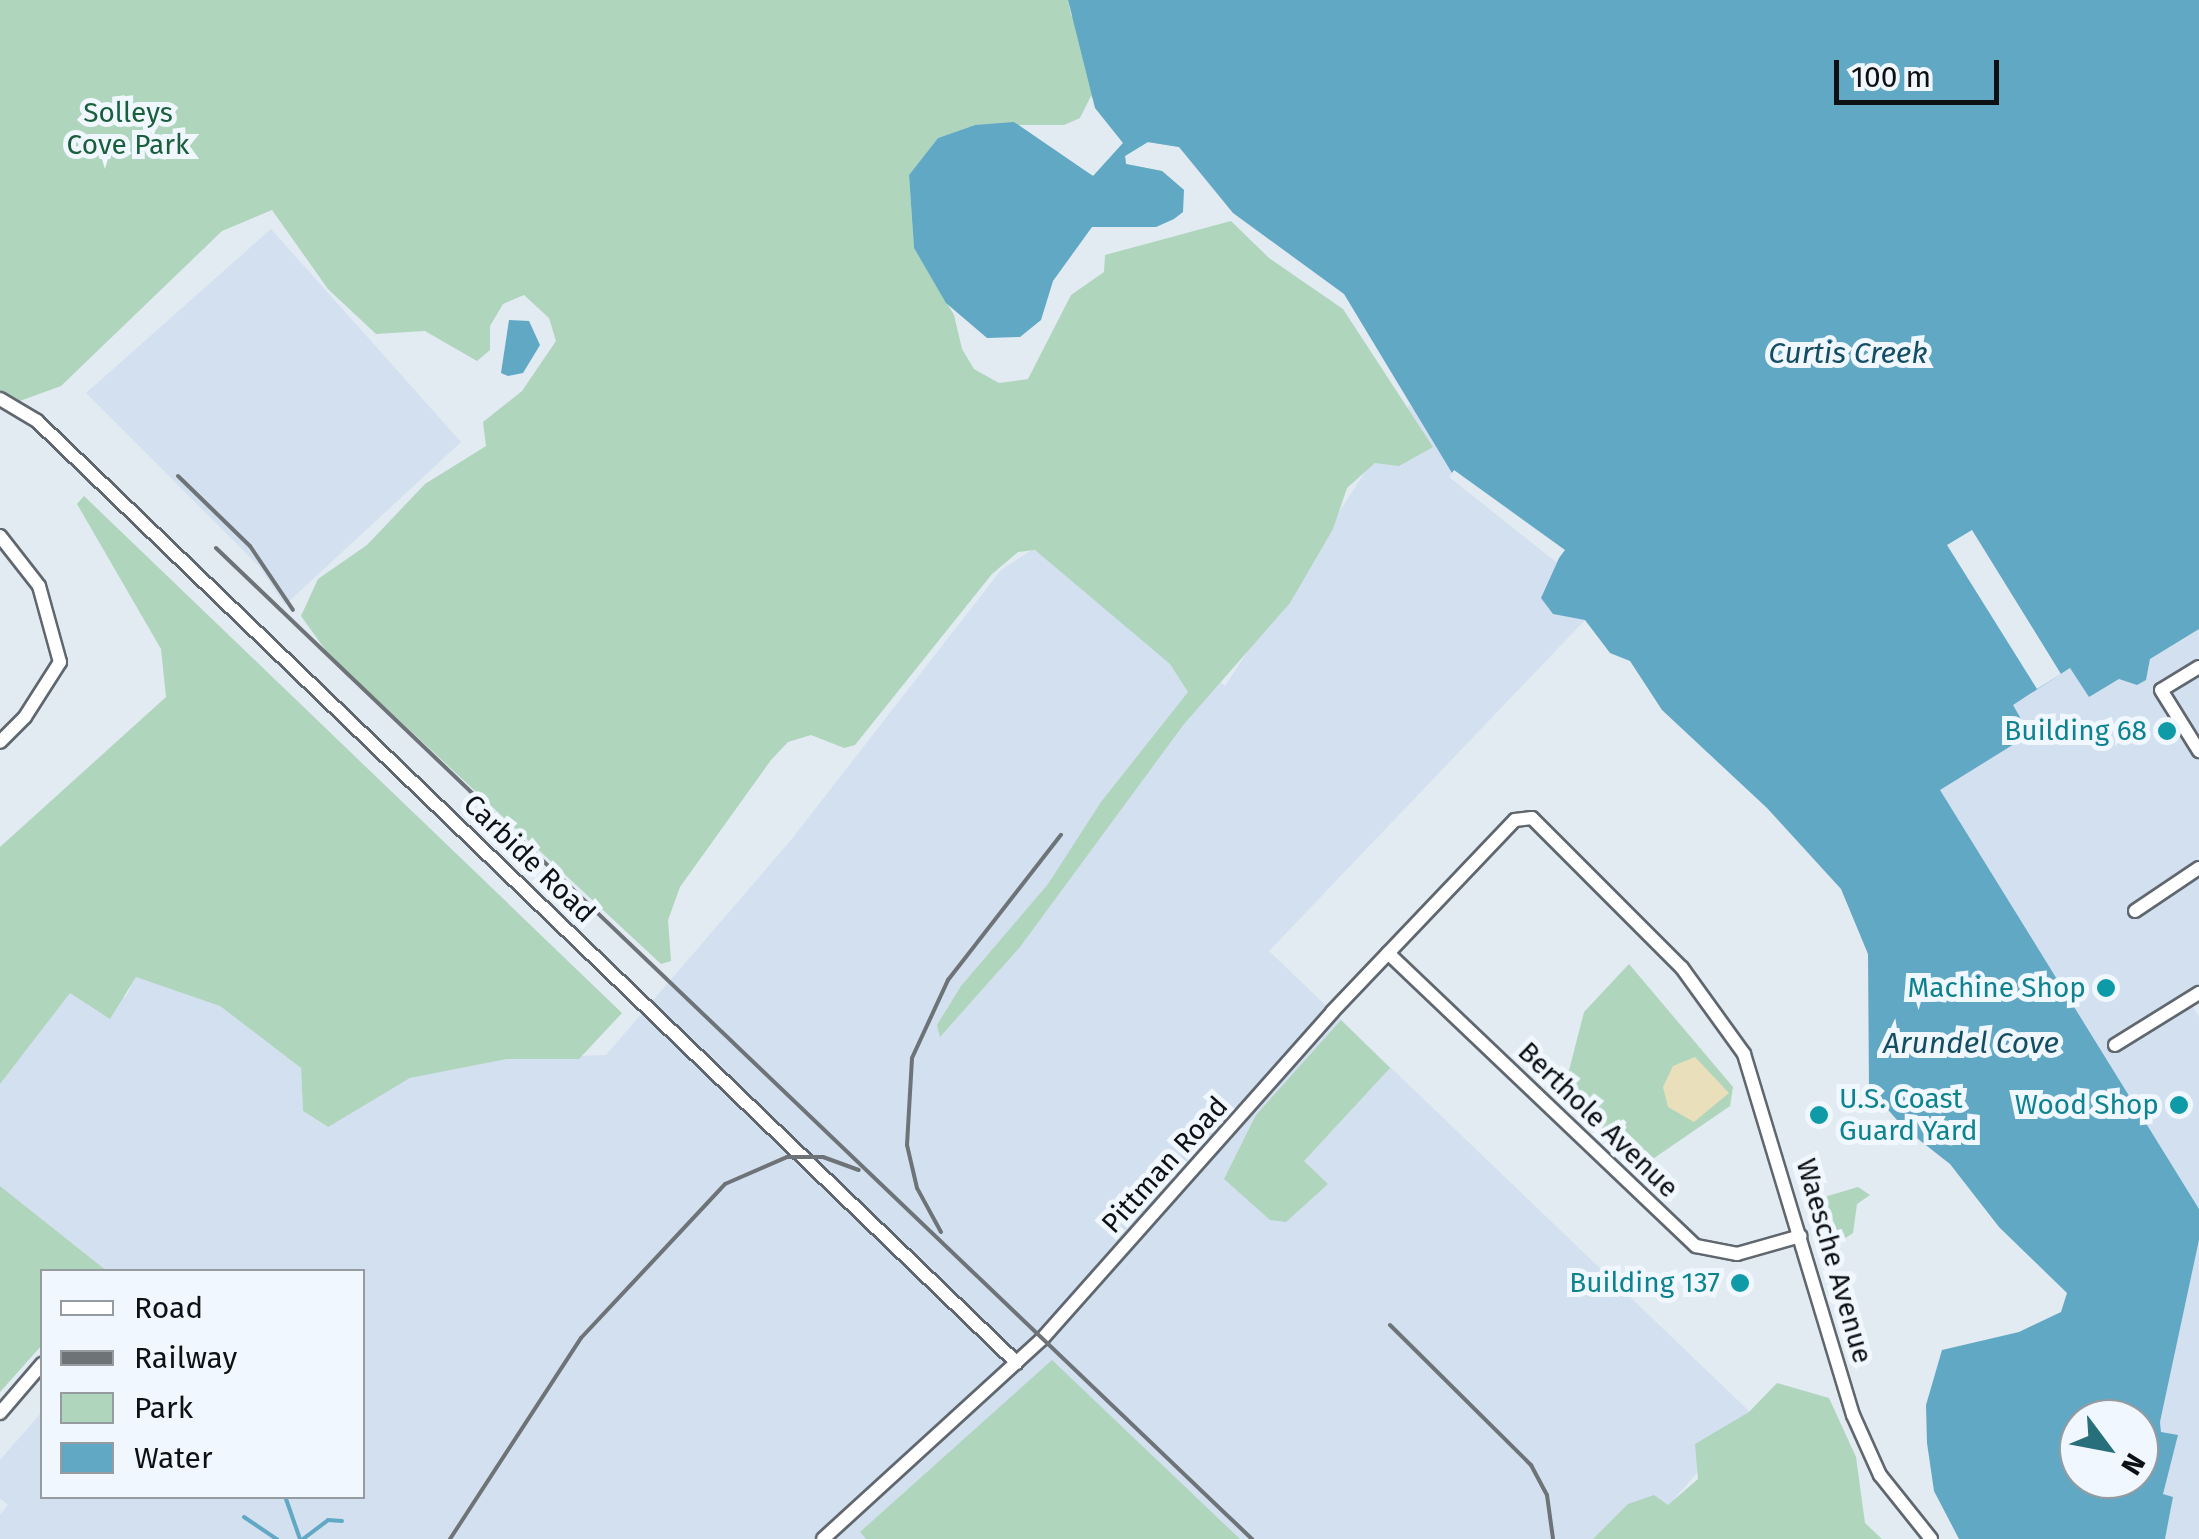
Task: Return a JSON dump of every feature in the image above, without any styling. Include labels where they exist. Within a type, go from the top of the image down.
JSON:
[{"type":"street","name":"Carbide Road","points":[[0,399],[38,422],[1017,1363]]},
{"type":"street","points":[[0,536],[39,586],[60,662],[26,716],[0,742]]},
{"type":"street","points":[[2199,667],[2160,690],[2199,751]]},
{"type":"street","name":"Pittman Road","points":[[823,1539],[1017,1363],[1388,953],[1515,820],[1532,818]]},
{"type":"street","name":"Waesche Avenue","points":[[1532,818],[1682,968],[1727,1025],[1760,1094],[1865,1446],[1896,1499],[1931,1539]]},
{"type":"street","points":[[2135,911],[2199,868]]},
{"type":"street","name":"Berthole Avenue","points":[[1388,953],[1696,1246],[1737,1254],[1800,1236]]},
{"type":"street","points":[[2115,1046],[2199,993]]},
{"type":"street","points":[[0,1413],[40,1366]]},
{"type":"shaded area","points":[[271,229],[461,442],[285,605],[259,566],[86,393]]},
{"type":"shaded area","points":[[1409,405],[1565,550],[1585,620],[1269,951],[1750,1412],[1668,1506],[1651,1539],[0,1539],[0,1515],[8,1505],[0,1498],[0,1460],[40,1414],[40,1499],[365,1499],[365,1269],[104,1269],[0,1186],[0,1084],[70,992],[126,997],[136,976],[220,1006],[301,1068],[303,1111],[327,1127],[410,1078],[507,1059],[606,1055],[791,840],[1001,570],[1032,550],[1071,561],[1225,686]]},
{"type":"shaded area","points":[[2199,629],[2199,993],[2189,1000],[2199,1017],[2199,1209],[1939,790],[2018,741],[2010,727],[2012,705],[2071,668],[2089,696],[2120,679],[2146,680],[2150,659]]},
{"type":"shaded area","points":[[2199,1240],[2199,1539],[2165,1539],[2173,1497],[2162,1494],[2178,1436],[2161,1432],[2160,1422]]},
{"type":"green space","name":"Solleys Cove Park","points":[[0,0],[1068,0],[1071,15],[1205,172],[1179,147],[1147,142],[1125,156],[1126,164],[1162,171],[1184,190],[1156,227],[1113,222],[1092,227],[1076,242],[1072,165],[1094,176],[1123,143],[1091,96],[1080,118],[1064,125],[975,125],[938,138],[909,175],[914,248],[954,315],[962,349],[974,369],[999,383],[1028,379],[1071,295],[1104,272],[1105,255],[1231,221],[1269,258],[1343,309],[1433,447],[1399,466],[1375,463],[1347,488],[1333,529],[1290,603],[1184,724],[1020,947],[940,1037],[937,1025],[961,986],[1048,884],[1101,802],[1188,692],[1170,664],[1035,550],[1018,552],[992,574],[855,745],[844,748],[811,735],[788,742],[771,760],[680,887],[668,920],[671,961],[661,964],[329,655],[301,616],[318,579],[367,545],[425,484],[486,446],[483,422],[522,391],[556,341],[549,318],[524,295],[503,304],[490,326],[490,350],[477,361],[425,331],[376,334],[328,289],[272,210],[222,231],[61,386],[17,402],[0,391]]},
{"type":"green space","points":[[84,496],[622,1013],[579,1059],[507,1059],[410,1078],[328,1127],[303,1111],[301,1068],[220,1006],[136,977],[110,1019],[70,993],[0,1084],[0,847],[166,697],[161,649],[77,504]]},
{"type":"green space","points":[[1629,964],[1733,1087],[1730,1106],[1641,1167],[1564,1090],[1584,1012]]},
{"type":"green space","points":[[1341,1020],[1390,1068],[1304,1161],[1328,1184],[1286,1222],[1270,1220],[1224,1179],[1256,1115]]},
{"type":"green space","points":[[0,1186],[104,1269],[40,1269],[40,1347],[0,1392]]},
{"type":"green space","points":[[1858,1187],[1870,1195],[1857,1204],[1853,1233],[1841,1241],[1824,1197]]},
{"type":"green space","points":[[1052,1360],[1240,1539],[866,1539],[860,1532]]},
{"type":"green space","points":[[1777,1383],[1829,1398],[1856,1457],[1865,1523],[1882,1539],[1593,1539],[1628,1504],[1654,1495],[1668,1505],[1698,1479],[1695,1444],[1749,1412]]},
{"type":"sand","points":[[1695,1057],[1729,1093],[1694,1122],[1668,1107],[1663,1087],[1673,1066]]},
{"type":"water","name":"Curtis Creek","points":[[1068,0],[2199,0],[2199,629],[2150,659],[2146,680],[2137,685],[2119,679],[2089,697],[2070,668],[2013,705],[2021,719],[2010,727],[2019,741],[1940,790],[2199,1209],[2199,1240],[2160,1422],[2161,1432],[2178,1435],[2163,1494],[2173,1497],[2165,1539],[1959,1539],[1934,1491],[1927,1443],[1926,1405],[1942,1350],[2019,1332],[2061,1312],[2067,1293],[1999,1227],[1950,1164],[1904,1128],[1869,1088],[1868,954],[1841,889],[1767,808],[1662,710],[1630,661],[1610,653],[1585,620],[1553,614],[1541,598],[1560,556],[1452,473],[1344,294],[1233,213],[1179,147],[1148,142],[1125,156],[1126,164],[1162,171],[1184,190],[1183,212],[1156,227],[1092,227],[1053,281],[1041,320],[1020,337],[987,338],[946,303],[914,248],[909,175],[938,138],[975,125],[1014,122],[1093,176],[1123,143],[1095,108]]},
{"type":"water","points":[[509,320],[529,321],[540,345],[523,373],[508,376],[501,373]]},
{"type":"pier","points":[[1454,470],[1565,550],[1556,562],[1449,477]]},
{"type":"pier","points":[[1972,530],[2061,674],[2037,689],[1947,545]]},
{"type":"waterway","points":[[286,1499],[300,1539]]},
{"type":"waterway","points":[[244,1517],[277,1539]]},
{"type":"waterway","points":[[303,1539],[328,1520],[342,1521]]},
{"type":"railway","points":[[178,476],[250,546],[293,610]]},
{"type":"railway","points":[[216,548],[1252,1539]]},
{"type":"railway","points":[[941,1232],[917,1188],[907,1145],[912,1058],[948,980],[1061,835]]},
{"type":"railway","points":[[450,1539],[581,1338],[725,1184],[787,1157],[823,1157],[859,1170]]},
{"type":"railway","points":[[1390,1325],[1531,1465],[1547,1495],[1553,1539]]},
{"type":"place","name":"Building 68","points":[[2167,731]]},
{"type":"place","name":"Machine Shop","points":[[2106,988]]},
{"type":"place","name":"Wood Shop","points":[[2179,1105]]},
{"type":"place","name":"U.S. Coast Guard Yard","points":[[1819,1115]]},
{"type":"place","name":"Building 137","points":[[1740,1283]]},
{"type":"water label","name":"Arundel Cove","points":[[1971,1043]]}]
